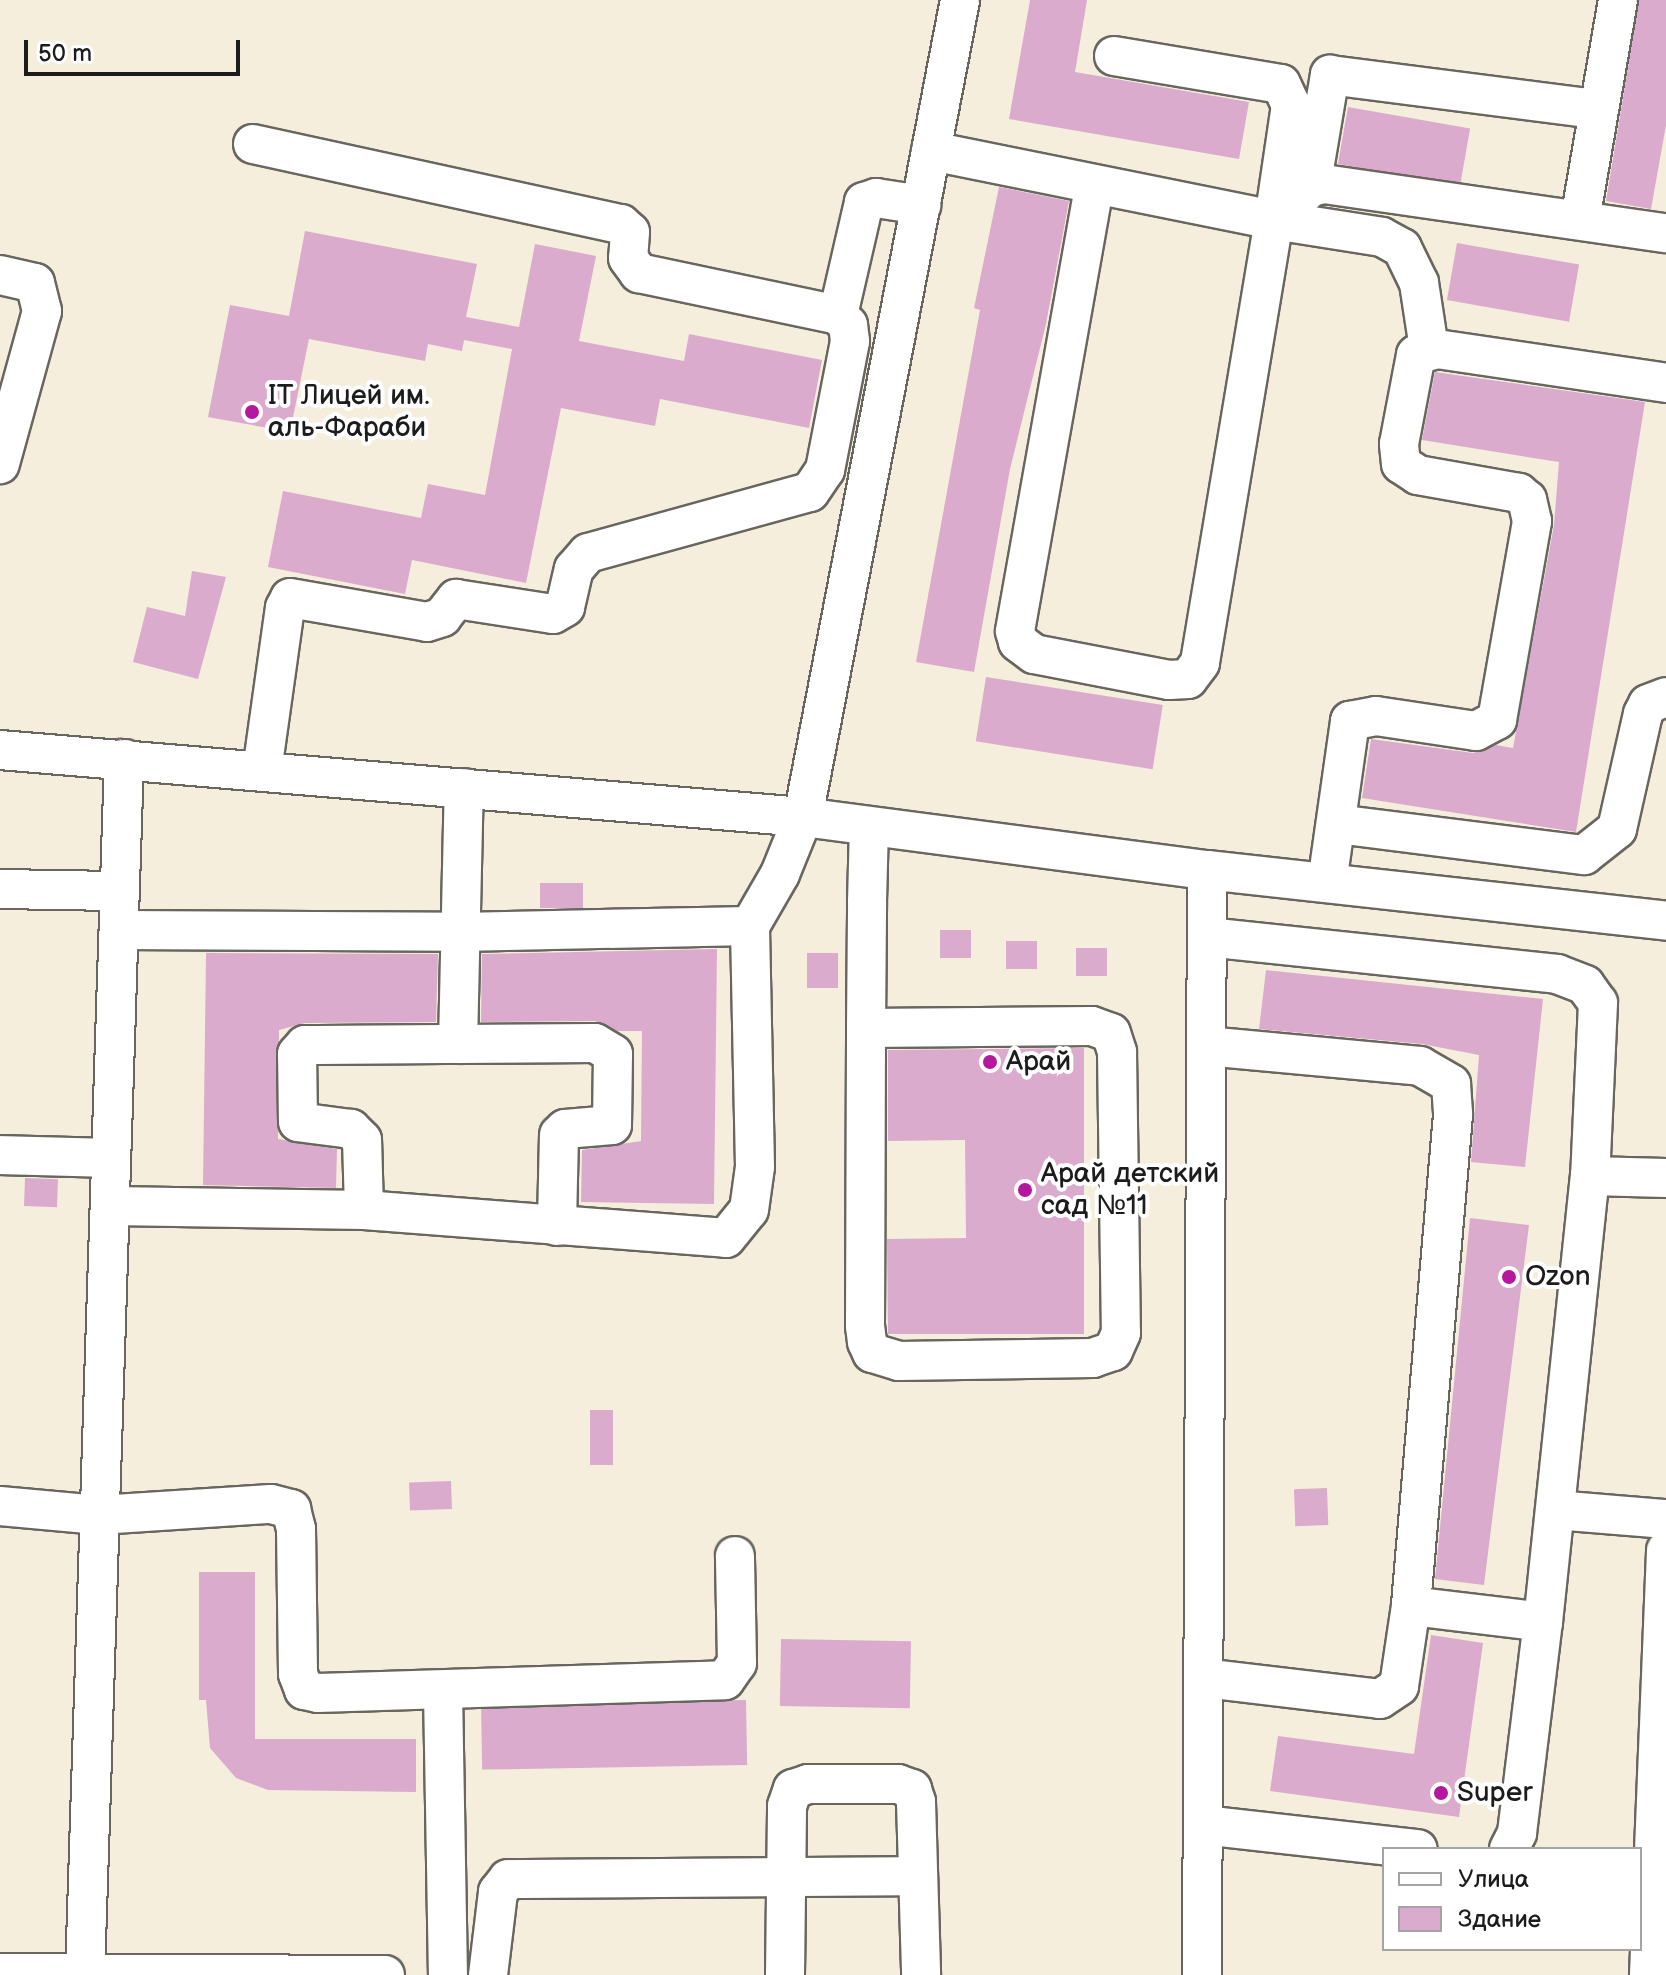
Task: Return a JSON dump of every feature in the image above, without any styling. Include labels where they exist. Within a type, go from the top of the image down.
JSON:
[{"type":"street","points":[[112,1206],[364,1210],[726,1238],[749,1210],[755,1167],[750,926],[780,874],[803,817],[960,0]]},
{"type":"street","points":[[1580,220],[1618,0]]},
{"type":"street","points":[[1094,187],[1015,618],[1018,642],[1025,650],[1108,669],[1179,680],[1195,673],[1200,663],[1291,105],[1281,84],[1114,56]]},
{"type":"street","points":[[1311,187],[1330,75],[1597,109]]},
{"type":"street","points":[[253,144],[621,224],[630,232],[628,258],[639,273],[838,315],[848,325],[850,341],[825,470],[810,492]]},
{"type":"street","points":[[931,151],[1094,187],[1382,237],[1402,248],[1419,283],[1429,348]]},
{"type":"street","points":[[1274,220],[1311,187],[1324,184],[1666,233]]},
{"type":"street","points":[[838,315],[864,202],[876,198],[921,205]]},
{"type":"street","points":[[0,275],[35,283],[42,311],[0,464]]},
{"type":"street","points":[[1327,883],[1350,721],[1357,716],[1476,731],[1492,726],[1500,710],[1531,510],[1519,493],[1418,475],[1401,464],[1397,455],[1412,363],[1429,348],[1666,383]]},
{"type":"street","points":[[262,771],[285,608],[290,598],[427,622],[442,617],[456,599],[553,614],[565,607],[574,569],[588,553],[810,492],[862,503]]},
{"type":"street","points":[[1337,824],[1584,855],[1617,829],[1643,714],[1648,704],[1666,697]]},
{"type":"street","points":[[0,750],[803,817],[1207,870],[1666,921]]},
{"type":"street","points":[[85,1974],[124,759]]},
{"type":"street","points":[[458,1044],[464,788]]},
{"type":"street","points":[[866,1028],[1092,1026],[1111,1033],[1117,1052],[1121,1333],[1113,1351],[1093,1358],[899,1361],[872,1353],[865,1326],[866,1028],[869,827]]},
{"type":"street","points":[[1202,1975],[1207,870]]},
{"type":"street","points":[[0,889],[120,891]]},
{"type":"street","points":[[119,930],[460,932],[750,926]]},
{"type":"street","points":[[1207,937],[1557,974],[1585,985],[1598,1003],[1590,1176],[1556,1510],[1517,1833],[1510,1847]]},
{"type":"street","points":[[364,1210],[364,1149],[359,1134],[343,1127],[303,1126],[296,1117],[295,1061],[300,1048],[595,1043],[613,1054],[612,1125],[565,1129],[559,1135],[557,1226]]},
{"type":"street","points":[[1204,1678],[1380,1699],[1399,1686],[1411,1606],[1453,1115],[1451,1084],[1439,1073],[1420,1066],[1206,1046]]},
{"type":"street","points":[[0,1155],[111,1158]]},
{"type":"street","points":[[1590,1176],[1666,1178]]},
{"type":"street","points":[[0,1506],[99,1515],[271,1504],[291,1509],[296,1529],[298,1674],[304,1690],[443,1691],[725,1680],[737,1663],[735,1556]]},
{"type":"street","points":[[1556,1510],[1666,1519]]},
{"type":"street","points":[[1649,1975],[1666,1550]]},
{"type":"street","points":[[1411,1606],[1543,1622]]},
{"type":"street","points":[[443,1691],[448,1975]]},
{"type":"street","points":[[785,1975],[788,1797],[793,1789],[808,1784],[898,1784],[912,1789],[921,1975]]},
{"type":"street","points":[[1203,1825],[1400,1847]]},
{"type":"street","points":[[488,1975],[502,1881],[918,1876]]},
{"type":"street","points":[[0,1973],[385,1975]]},
{"type":"building","points":[[1030,0],[1087,0],[1075,72],[1249,102],[1239,159],[1009,119]]},
{"type":"building","points":[[1639,0],[1666,0],[1666,125],[1651,209],[1606,201]]},
{"type":"building","points":[[1348,107],[1470,129],[1460,186],[1338,164]]},
{"type":"building","points":[[999,187],[1069,201],[1046,324],[1010,469],[974,672],[916,662],[980,310],[974,308]]},
{"type":"building","name":"IT Лицей им. аль-Фараби","points":[[305,231],[477,264],[466,317],[519,327],[535,244],[596,256],[579,341],[684,361],[689,334],[822,360],[809,428],[660,399],[655,426],[561,408],[526,583],[412,560],[405,594],[268,567],[283,491],[421,518],[428,484],[485,495],[512,349],[464,340],[462,351],[428,344],[425,361],[309,339],[290,432],[208,417],[230,305],[289,316]]},
{"type":"building","points":[[1457,243],[1579,265],[1569,322],[1447,300]]},
{"type":"building","points":[[1435,372],[1645,402],[1576,832],[1362,798],[1371,739],[1473,753],[1496,745],[1513,748],[1554,525],[1559,462],[1422,440]]},
{"type":"building","points":[[192,571],[226,577],[198,679],[133,662],[147,607],[185,616]]},
{"type":"building","points":[[986,677],[1163,705],[1153,769],[976,741]]},
{"type":"building","points":[[540,883],[583,883],[583,908],[540,908]]},
{"type":"building","points":[[940,930],[971,930],[971,958],[940,958]]},
{"type":"building","points":[[1006,941],[1037,941],[1037,969],[1006,969]]},
{"type":"building","points":[[1076,948],[1107,948],[1107,976],[1076,976]]},
{"type":"building","points":[[717,949],[714,1204],[581,1202],[582,1150],[641,1141],[642,1031],[617,1031],[595,1021],[481,1022],[482,954]]},
{"type":"building","points":[[206,953],[438,954],[436,1022],[305,1023],[279,1030],[278,1139],[337,1149],[336,1188],[203,1185]]},
{"type":"building","points":[[807,953],[838,953],[838,988],[807,988]]},
{"type":"building","points":[[1266,970],[1543,999],[1525,1167],[1471,1162],[1479,1055],[1422,1044],[1259,1029]]},
{"type":"building","name":"Арай детский сад №11","points":[[1084,1048],[1084,1334],[888,1334],[887,1239],[966,1238],[965,1140],[888,1141],[888,1050]]},
{"type":"building","points":[[25,1178],[58,1179],[57,1207],[24,1206]]},
{"type":"building","points":[[1470,1218],[1529,1225],[1484,1585],[1435,1579]]},
{"type":"building","points":[[590,1410],[613,1410],[613,1465],[590,1465]]},
{"type":"building","points":[[451,1481],[452,1509],[410,1510],[409,1482]]},
{"type":"building","points":[[1327,1488],[1328,1525],[1295,1526],[1294,1489]]},
{"type":"building","points":[[199,1572],[255,1572],[255,1739],[416,1739],[416,1792],[268,1790],[236,1778],[210,1748],[206,1700],[199,1700]]},
{"type":"building","points":[[1431,1635],[1483,1643],[1459,1817],[1270,1791],[1278,1736],[1414,1754]]},
{"type":"building","points":[[781,1639],[911,1641],[910,1708],[780,1706]]},
{"type":"building","points":[[746,1700],[747,1765],[482,1770],[481,1705]]},
{"type":"place","name":"IT Лицей им. аль-Фараби","points":[[252,412]]},
{"type":"place","name":"Арай","points":[[990,1062]]},
{"type":"place","name":"Арай детский сад №11","points":[[1025,1190]]},
{"type":"place","name":"Ozon","points":[[1509,1277]]},
{"type":"place","name":"Super","points":[[1441,1793]]}]
